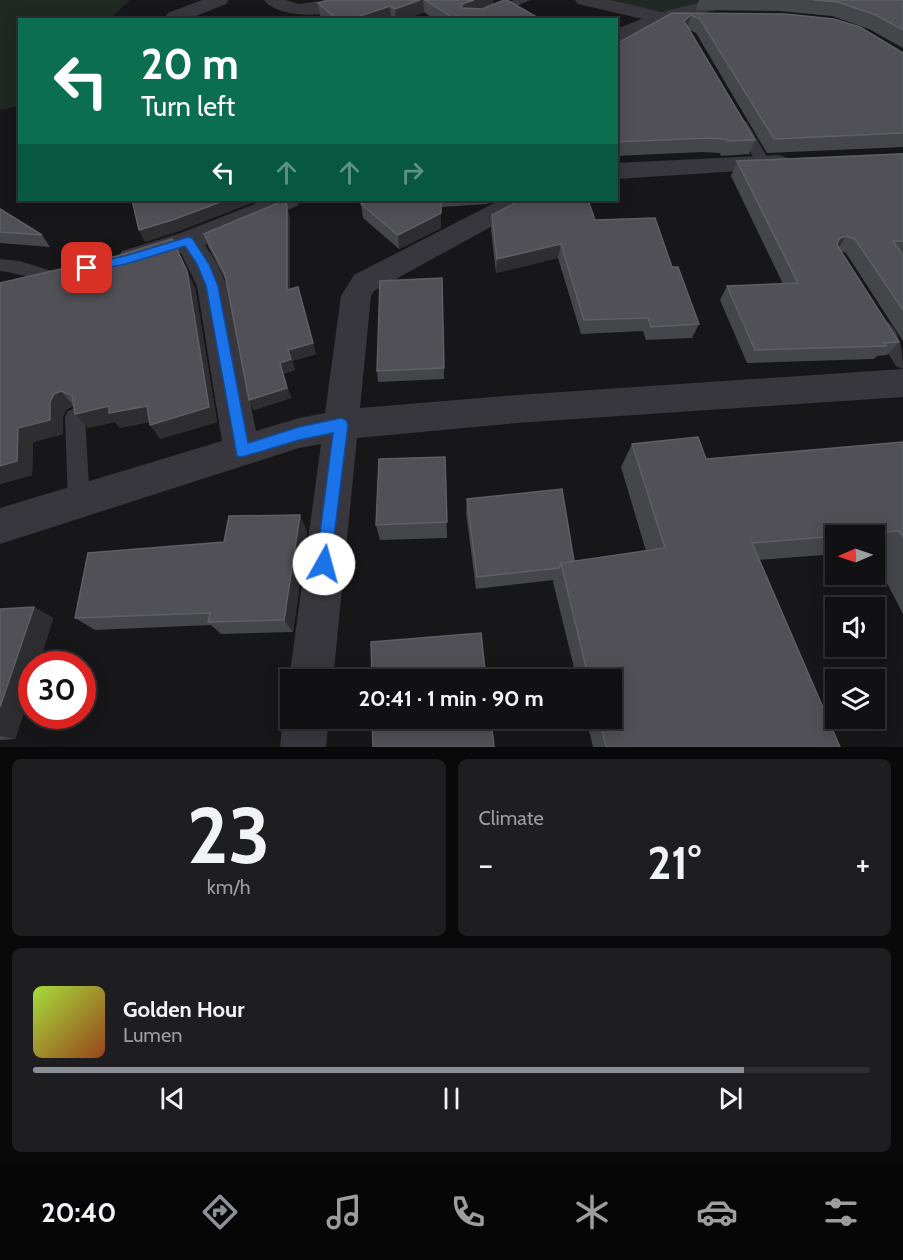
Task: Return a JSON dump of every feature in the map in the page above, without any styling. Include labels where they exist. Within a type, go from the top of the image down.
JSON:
[{"type":"street","points":[[175,17],[219,0]]},
{"type":"street","points":[[274,0],[280,6],[317,10],[347,0]]},
{"type":"street","points":[[585,0],[663,18]]},
{"type":"street","points":[[618,35],[663,18],[734,9]]},
{"type":"street","points":[[618,171],[799,162]]},
{"type":"street","points":[[104,265],[188,241],[286,201]]},
{"type":"street","points":[[312,669],[356,296],[364,283],[518,201]]},
{"type":"street","points":[[188,241],[203,264],[212,286],[242,451]]},
{"type":"street","points":[[0,286],[60,274]]},
{"type":"street","points":[[0,526],[299,433],[341,425],[528,408],[903,383]]},
{"type":"street","points":[[303,747],[305,729]]},
{"type":"lane","points":[[475,18],[525,0]]},
{"type":"lane","points":[[735,114],[764,164]]},
{"type":"lane","points":[[0,265],[60,274]]},
{"type":"lane","points":[[873,314],[903,361]]},
{"type":"lane","points":[[75,417],[79,502]]},
{"type":"shaded area","points":[[0,0],[130,0],[111,18],[18,18],[18,106],[0,110]]},
{"type":"shaded area","points":[[594,0],[729,0],[680,12],[615,8]]},
{"type":"building","points":[[328,0],[420,0],[395,9],[390,6],[354,18],[336,18],[318,3]]},
{"type":"building","points":[[425,0],[474,0],[462,4],[462,8],[482,9],[507,0],[538,18],[453,18]]},
{"type":"building","points":[[813,0],[903,0],[903,30],[876,15],[838,2]]},
{"type":"building","points":[[672,13],[785,14],[834,19],[860,27],[903,53],[903,133],[774,139],[700,19],[691,15],[684,21],[755,140],[727,141],[707,138],[618,142],[618,43]]},
{"type":"building","points":[[903,154],[903,241],[893,241],[903,256],[903,310],[855,239],[846,236],[839,239],[837,245],[899,342],[884,343],[886,346],[755,350],[727,286],[798,283],[737,161]]},
{"type":"building","points":[[132,201],[223,201],[172,220],[139,230]]},
{"type":"building","points":[[285,201],[287,290],[298,287],[313,343],[288,350],[291,359],[280,363],[287,388],[249,400],[225,274],[204,234]]},
{"type":"building","points":[[368,201],[441,201],[441,213],[398,235],[361,204]]},
{"type":"building","points":[[519,201],[588,201],[595,220],[655,218],[672,267],[678,267],[699,324],[651,327],[648,318],[584,320],[561,244],[497,259],[492,215]]},
{"type":"building","points":[[0,209],[42,235],[0,232]]},
{"type":"building","points":[[172,239],[187,271],[209,407],[150,425],[147,406],[109,413],[109,406],[75,414],[72,395],[61,391],[54,394],[50,402],[50,420],[18,428],[17,461],[0,466],[0,283],[117,256]]},
{"type":"building","points":[[442,278],[444,368],[377,371],[380,281]]},
{"type":"building","points":[[698,437],[706,459],[903,442],[903,537],[899,531],[885,532],[885,525],[825,525],[825,537],[752,543],[825,712],[825,729],[832,729],[840,747],[606,747],[602,729],[622,729],[622,669],[586,669],[561,563],[665,548],[632,444]]},
{"type":"building","points":[[445,457],[447,522],[376,525],[379,459]]},
{"type":"building","points":[[562,489],[574,561],[561,563],[559,568],[477,577],[467,499]]},
{"type":"building","points":[[300,515],[284,620],[208,622],[210,613],[75,618],[88,553],[224,542],[229,516]]},
{"type":"building","points":[[34,607],[0,707],[0,609]]},
{"type":"building","points":[[481,633],[485,669],[372,669],[371,642]]},
{"type":"building","points":[[372,729],[492,729],[494,747],[373,747]]},
{"type":"route","points":[[87,268],[126,260],[188,241],[203,264],[212,286],[242,451],[299,433],[341,425],[324,564]]}]
